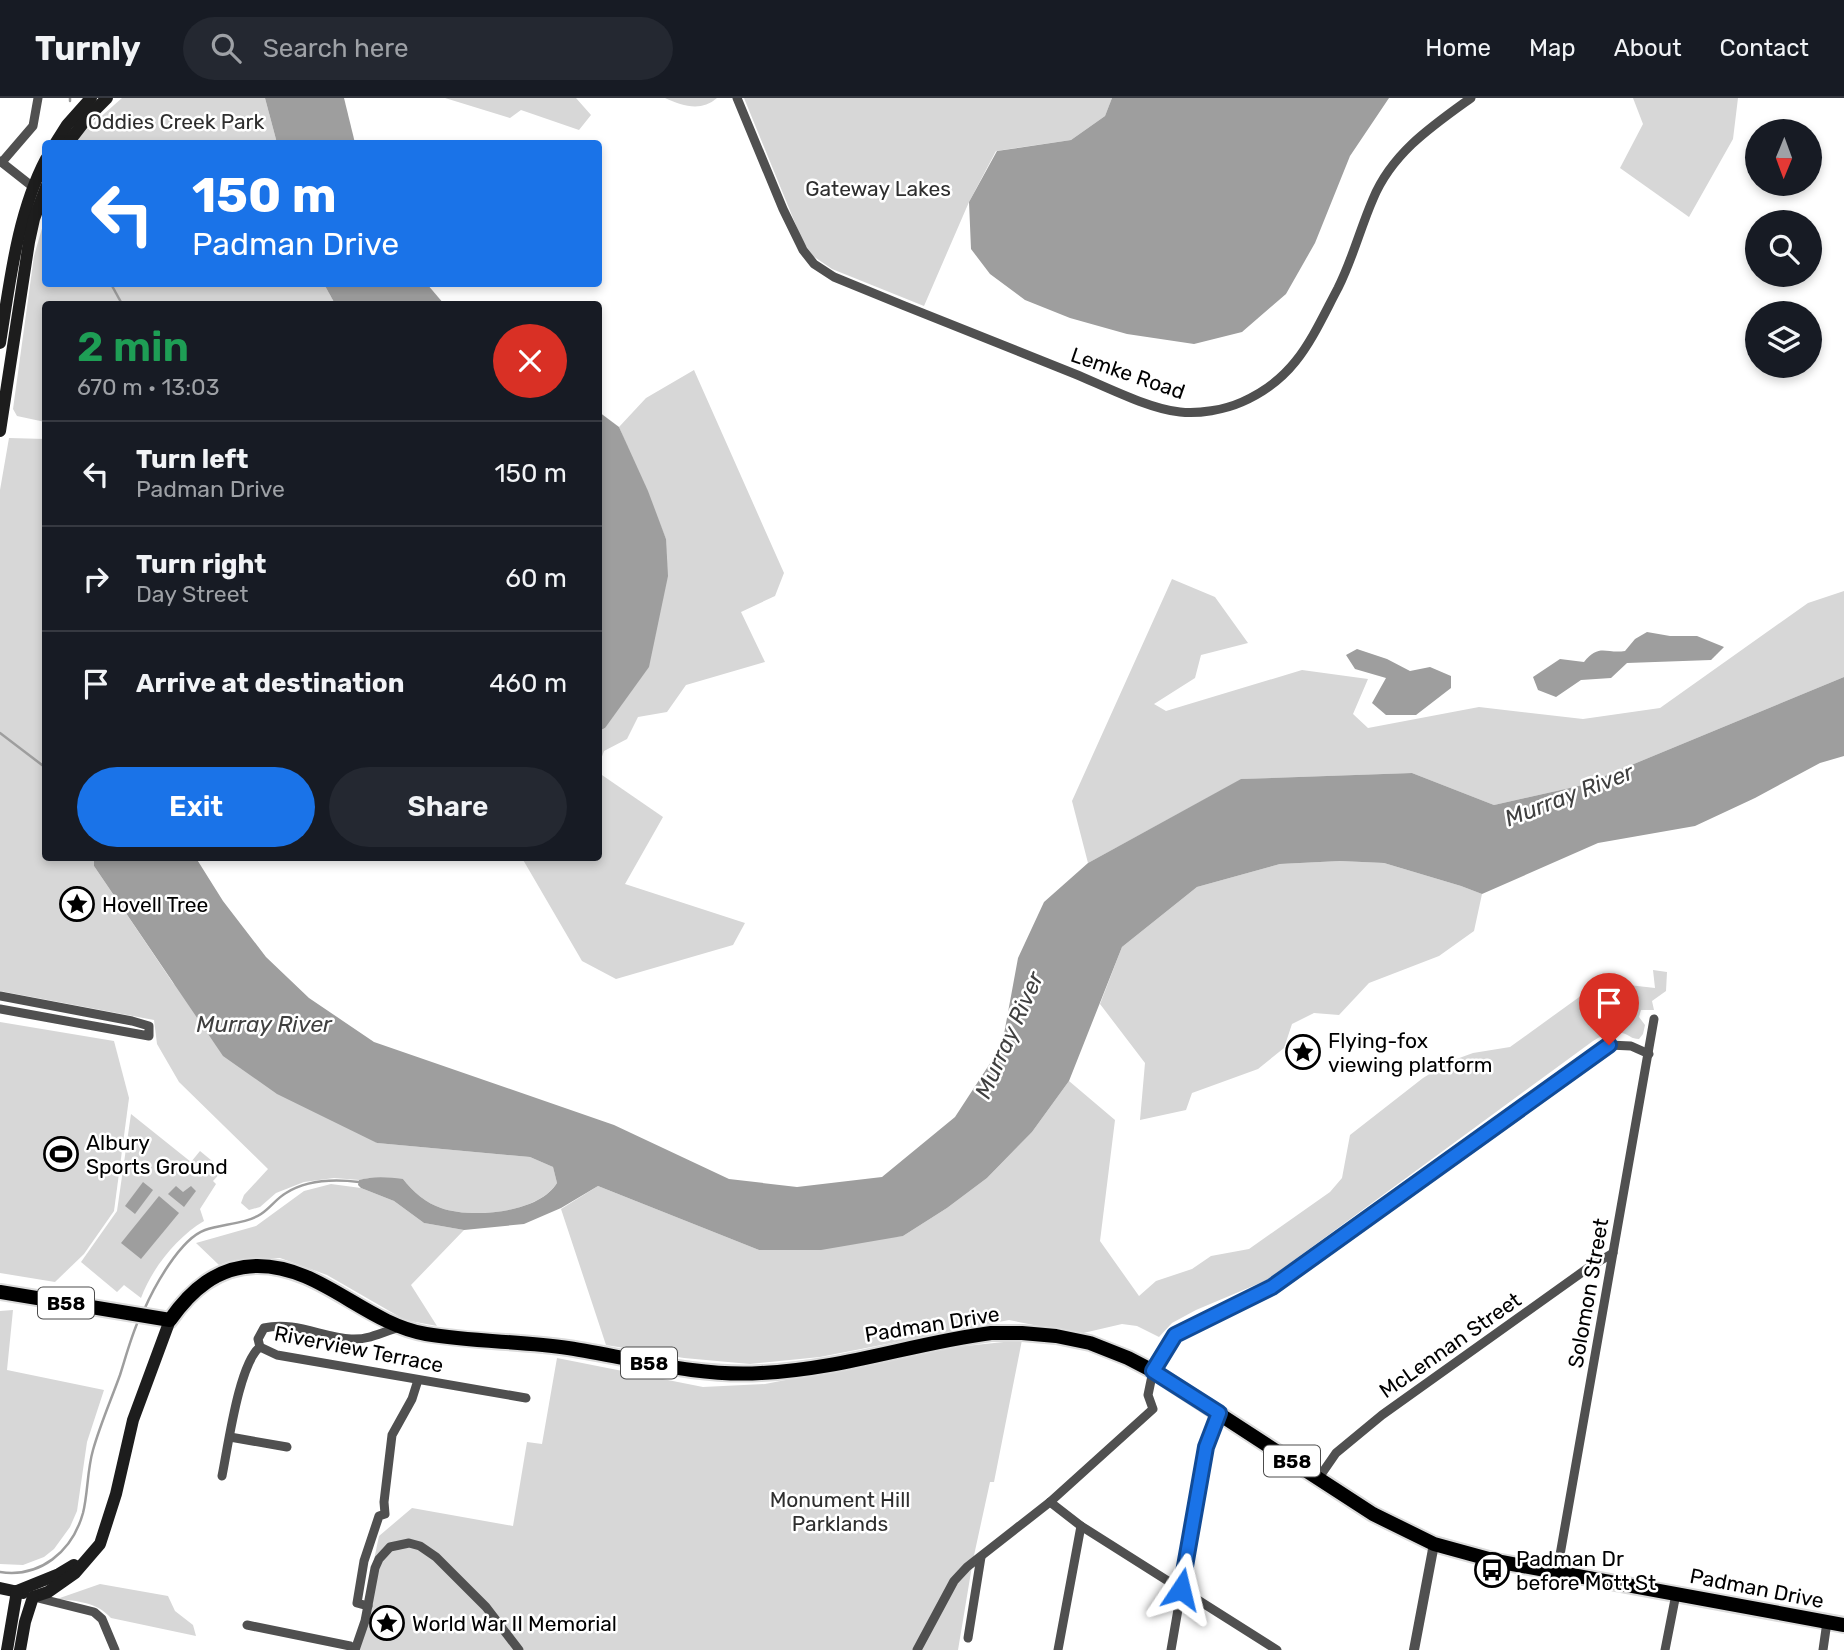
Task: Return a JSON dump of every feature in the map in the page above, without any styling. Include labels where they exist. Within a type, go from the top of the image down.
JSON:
[{"type":"main road","points":[[58,140],[91,98]]},
{"type":"main road","points":[[70,140],[107,98]]},
{"type":"main road","points":[[0,342],[18,239],[39,187]]},
{"type":"main road","points":[[0,426],[39,187]]},
{"type":"main road","name":"Padman Drive","points":[[170,1320],[188,1296],[211,1279],[239,1268],[268,1266],[300,1274],[399,1327],[440,1336],[567,1348],[678,1369],[743,1374],[804,1368],[976,1335],[1038,1333],[1090,1343],[1153,1371],[1373,1514],[1434,1544],[1485,1559],[1844,1625]]},
{"type":"main road","name":"B58","points":[[0,1292],[170,1320]]},
{"type":"main road","points":[[0,1588],[33,1597],[41,1596],[83,1566],[100,1544],[133,1420],[170,1320]]},
{"type":"main road","points":[[17,1591],[72,1566],[92,1546],[108,1520]]},
{"type":"main road","points":[[7,1650],[17,1591]]},
{"type":"main road","points":[[20,1650],[33,1597]]},
{"type":"street","points":[[38,98],[33,126],[1,161],[39,187]]},
{"type":"street","name":"Lemke Road","points":[[737,98],[783,209],[803,250],[814,264],[834,277],[976,335],[1139,400],[1179,412],[1207,411],[1241,403],[1279,381],[1304,353],[1353,258],[1374,197],[1398,159],[1424,132],[1471,98]]},
{"type":"street","points":[[0,996],[132,1021],[149,1026],[149,1036],[0,1009]]},
{"type":"street","name":"Solomon Street","points":[[1557,1572],[1654,1020]]},
{"type":"street","points":[[917,1650],[954,1581],[1050,1502],[1153,1409],[1148,1395],[1153,1371],[1175,1335],[1272,1287],[1609,1045],[1631,1045],[1649,1054]]},
{"type":"street","name":"McLennan Street","points":[[1318,1479],[1336,1453],[1382,1415],[1613,1253]]},
{"type":"street","name":"Riverview Terrace","points":[[399,1327],[369,1338],[351,1339],[307,1329],[271,1326],[264,1328],[258,1339],[260,1347],[277,1355],[526,1398]]},
{"type":"street","points":[[222,1476],[237,1399],[249,1359],[260,1347]]},
{"type":"street","points":[[368,1606],[357,1603],[364,1561],[379,1516],[385,1514],[392,1435],[412,1399],[418,1380]]},
{"type":"street","points":[[1171,1650],[1206,1447],[1219,1413]]},
{"type":"street","points":[[230,1437],[287,1447]]},
{"type":"street","points":[[1050,1502],[1081,1526],[1277,1650]]},
{"type":"street","points":[[1058,1650],[1081,1526]]},
{"type":"street","points":[[247,1625],[350,1646],[355,1650],[363,1629],[375,1568],[384,1552],[400,1544],[415,1544],[436,1557],[486,1607],[519,1650]]},
{"type":"street","points":[[1414,1650],[1434,1544]]},
{"type":"street","points":[[968,1637],[981,1557]]},
{"type":"street","points":[[1665,1650],[1676,1594]]},
{"type":"street","points":[[33,1597],[90,1609],[102,1619],[116,1650]]},
{"type":"street","points":[[1823,1650],[1827,1622]]},
{"type":"green space","name":"Oddies Creek Park","points":[[122,98],[265,98],[276,140],[77,140]]},
{"type":"green space","points":[[445,98],[576,98],[591,115],[579,130],[521,110],[510,118]]},
{"type":"green space","points":[[665,98],[717,98],[698,106]]},
{"type":"green space","name":"Gateway Lakes","points":[[744,98],[1112,98],[1105,116],[1071,140],[996,151],[969,202],[924,306],[832,269],[813,256],[802,240]]},
{"type":"green space","points":[[1633,98],[1738,98],[1733,139],[1689,217],[1620,168],[1643,124]]},
{"type":"green space","points":[[42,228],[42,287],[326,287],[333,301],[42,301],[42,421],[17,416],[13,409],[34,256]]},
{"type":"green space","points":[[694,370],[784,573],[775,596],[741,612],[765,662],[686,685],[667,712],[638,717],[627,739],[604,751],[602,757],[602,730],[605,728],[666,539],[619,427],[646,398]]},
{"type":"green space","points":[[9,438],[42,439],[42,861],[94,861],[94,866],[173,983],[377,1143],[530,1157],[553,1167],[557,1183],[548,1193],[520,1207],[470,1213],[441,1208],[430,1203],[415,1193],[403,1179],[334,1178],[304,1182],[276,1193],[260,1207],[249,1210],[241,1203],[244,1195],[268,1169],[179,1082],[157,1044],[154,1020],[0,991],[0,490]]},
{"type":"green space","points":[[1172,579],[1215,597],[1248,643],[1201,655],[1195,678],[1154,704],[1166,711],[1302,670],[1368,679],[1353,714],[1368,728],[1479,707],[1583,719],[1660,708],[1808,603],[1844,591],[1844,677],[1583,785],[1494,805],[1412,773],[1242,779],[1088,863],[1072,801]]},
{"type":"green space","points":[[602,775],[663,817],[625,884],[745,923],[733,945],[616,979],[582,961],[524,861],[602,861]]},
{"type":"green space","points":[[1340,861],[1384,863],[1482,894],[1474,931],[1439,956],[1369,983],[1339,1015],[1314,1013],[1292,1024],[1284,1048],[1258,1069],[1192,1093],[1186,1110],[1140,1120],[1145,1063],[1100,1004],[1122,947],[1197,887],[1280,864]]},
{"type":"green space","points":[[1653,970],[1667,972],[1666,991],[1652,1001],[1654,1010],[1641,1010],[1639,1017],[1645,1025],[1639,1039],[1614,1033],[1593,1041],[1267,1280],[1196,1310],[1172,1323],[1159,1337],[1137,1326],[1122,1324],[1079,1334],[1009,1320],[820,1357],[750,1364],[684,1358],[606,1345],[561,1209],[598,1186],[759,1250],[903,1236],[987,1178],[1032,1132],[1069,1081],[1115,1120],[1100,1241],[1139,1296],[1156,1281],[1192,1269],[1211,1256],[1249,1249],[1330,1192],[1342,1178],[1350,1135],[1423,1078],[1451,1061],[1473,1053],[1510,1047],[1589,990],[1611,983],[1655,988]]},
{"type":"green space","name":"Albury Sports Ground","points":[[0,1022],[114,1041],[129,1098],[114,1211],[84,1254],[55,1282],[0,1273]]},
{"type":"green space","points":[[131,1114],[191,1162],[200,1151],[223,1170],[213,1181],[216,1184],[200,1209],[204,1221],[166,1254],[141,1298],[124,1285],[117,1292],[81,1262],[117,1211]]},
{"type":"green space","points":[[331,1184],[361,1188],[394,1201],[424,1223],[464,1230],[411,1285],[437,1326],[405,1320],[327,1275],[280,1258],[230,1261],[219,1265],[196,1243],[256,1226],[304,1191]]},
{"type":"green space","points":[[13,1310],[7,1370],[104,1390],[87,1442],[77,1511],[70,1527],[54,1549],[44,1557],[23,1565],[0,1564],[0,1311]]},
{"type":"green space","name":"Monument Hill Parklands","points":[[1022,1340],[994,1482],[990,1482],[973,1560],[958,1650],[355,1650],[379,1536],[412,1508],[513,1526],[527,1442],[542,1444],[557,1358],[703,1387],[765,1384],[956,1347]]},
{"type":"green space","points":[[100,1584],[168,1596],[175,1611],[193,1625],[196,1636],[111,1618],[93,1605],[57,1599]]},
{"type":"water","points":[[265,98],[344,98],[354,140],[276,140]]},
{"type":"water","points":[[1112,98],[1389,98],[1350,156],[1315,243],[1286,294],[1242,332],[1194,344],[1127,334],[1070,318],[1025,300],[990,274],[971,249],[969,202],[997,151],[1071,140],[1105,116]]},
{"type":"water","points":[[326,287],[430,287],[441,301],[333,301]]},
{"type":"water","points":[[602,414],[619,427],[648,491],[666,539],[668,576],[649,667],[602,730]]},
{"type":"water","points":[[1647,632],[1670,636],[1697,636],[1724,647],[1711,660],[1627,663],[1611,678],[1581,680],[1556,697],[1538,690],[1533,677],[1560,659],[1584,662],[1599,651],[1625,651],[1635,639]]},
{"type":"water","points":[[1357,649],[1387,659],[1410,671],[1430,667],[1451,676],[1451,688],[1416,715],[1386,715],[1372,703],[1386,678],[1355,669],[1346,655]]},
{"type":"water","name":"Murray River","points":[[1844,677],[1844,756],[1820,763],[1695,826],[1598,843],[1482,894],[1384,863],[1340,861],[1280,864],[1197,887],[1122,947],[1069,1081],[1032,1132],[987,1178],[903,1236],[821,1250],[759,1250],[598,1186],[561,1208],[524,1224],[464,1230],[424,1223],[394,1201],[361,1188],[358,1185],[359,1180],[381,1177],[403,1179],[435,1206],[454,1211],[487,1213],[521,1207],[548,1193],[557,1183],[553,1167],[530,1157],[377,1143],[277,1094],[223,1056],[94,866],[94,861],[198,861],[223,901],[266,957],[309,998],[374,1042],[614,1125],[729,1179],[797,1187],[882,1177],[955,1117],[1002,1045],[1018,958],[1044,902],[1088,863],[1241,779],[1412,773],[1494,805],[1583,785]]},
{"type":"water","points":[[143,1182],[153,1190],[135,1214],[125,1206]]},
{"type":"water","points":[[176,1186],[183,1192],[191,1186],[196,1191],[184,1207],[168,1194]]},
{"type":"water","points":[[159,1196],[179,1213],[141,1259],[121,1243]]},
{"type":"waterway","points":[[113,287],[120,301]]},
{"type":"waterway","points":[[0,733],[42,765]]},
{"type":"waterway","points":[[144,1310],[177,1253],[196,1235],[205,1230],[255,1217],[283,1195],[303,1185],[331,1180],[359,1182]]},
{"type":"waterway","points":[[0,1572],[15,1573],[41,1566],[71,1540],[85,1505],[93,1450],[139,1319]]},
{"type":"place","name":"Hovell Tree","points":[[77,904]]},
{"type":"place","name":"Flying-fox viewing platform","points":[[1303,1052]]},
{"type":"place","name":"Albury Sports Ground","points":[[61,1154]]},
{"type":"place","name":"Padman Dr before Mott St","points":[[1492,1570]]},
{"type":"place","name":"World War II Memorial","points":[[387,1623]]},
{"type":"route","points":[[1181,1589],[1206,1447],[1219,1413],[1153,1371],[1175,1335],[1272,1287],[1609,1045]]}]
